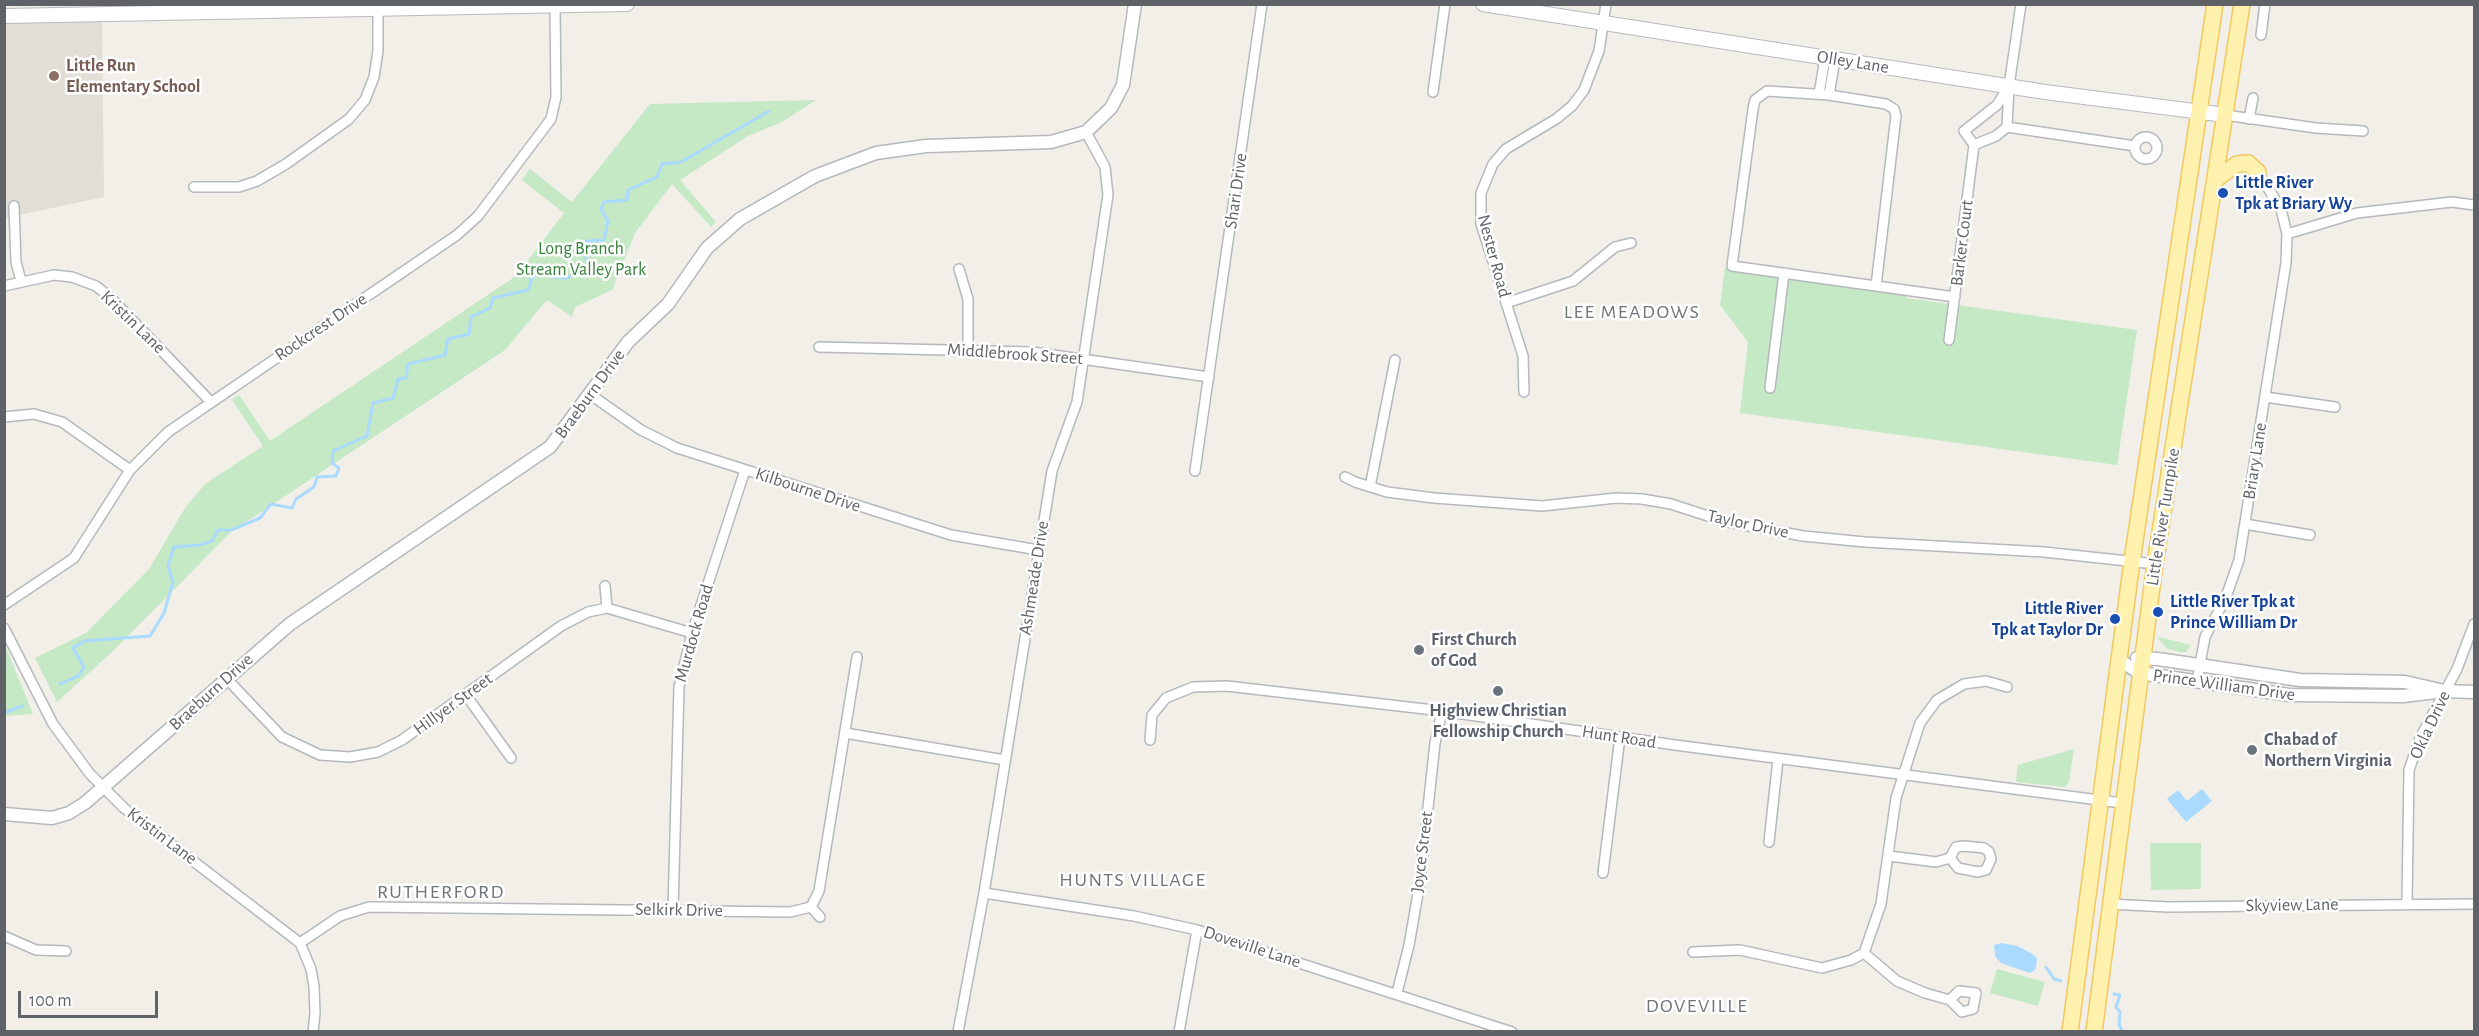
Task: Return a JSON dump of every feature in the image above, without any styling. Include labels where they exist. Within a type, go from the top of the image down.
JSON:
[{"type":"main road","points":[[4,16],[627,4]]},
{"type":"main road","name":"Olley Lane","points":[[1483,4],[1603,25],[2009,86],[2224,115]]},
{"type":"main road","name":"Little River Turnpike","points":[[2070,1032],[2132,561],[2216,4]]},
{"type":"main road","name":"Little River Turnpike","points":[[2094,1032],[2122,802],[2155,564],[2242,4]]},
{"type":"main road","points":[[2215,180],[2237,164],[2248,164],[2258,172]]},
{"type":"street","name":"Braeburn Drive","points":[[4,814],[44,819],[63,815],[104,788],[226,678],[290,624],[530,463],[560,437],[628,342],[668,304],[715,239],[740,219],[815,176],[857,158],[895,148],[1051,142],[1086,132],[1111,108],[1123,85],[1135,4]]},
{"type":"street","name":"Shari Drive","points":[[1196,471],[1262,4]]},
{"type":"street","points":[[1433,92],[1445,4]]},
{"type":"street","name":"Nester Road","points":[[1524,392],[1523,356],[1481,224],[1480,203],[1484,183],[1493,164],[1506,148],[1556,118],[1580,97],[1593,72],[1606,4]]},
{"type":"street","points":[[2007,127],[2009,86],[2021,4]]},
{"type":"street","points":[[2261,35],[2265,4]]},
{"type":"street","name":"Rockcrest Drive","points":[[4,605],[74,558],[130,470],[168,432],[210,401],[456,235],[478,216],[551,119],[556,97],[555,6]]},
{"type":"street","points":[[194,187],[239,186],[257,181],[286,164],[349,119],[365,100],[374,77],[378,51],[378,10]]},
{"type":"street","points":[[1824,94],[1830,59]]},
{"type":"street","name":"Barker Court","points":[[1949,340],[1974,145],[1964,131],[1997,105],[2009,86]]},
{"type":"street","points":[[1876,286],[1896,116],[1894,109],[1886,104],[1824,94],[1767,91],[1755,99],[1732,266],[1955,297]]},
{"type":"street","points":[[2249,119],[2253,98]]},
{"type":"street","points":[[2224,115],[2316,128],[2363,131]]},
{"type":"street","points":[[1974,145],[1996,136],[2007,127],[2135,146]]},
{"type":"street","name":"Ashmeade Drive","points":[[958,1032],[984,893],[1052,471],[1077,402],[1109,188],[1105,167],[1086,132]]},
{"type":"street","name":"Briary Lane","points":[[2197,681],[2205,637],[2234,578],[2245,524],[2286,262],[2287,234],[2281,209],[2258,172]]},
{"type":"street","points":[[2287,234],[2357,213],[2452,202],[2475,205]]},
{"type":"street","points":[[14,206],[16,262],[21,281]]},
{"type":"street","points":[[1506,303],[1573,281],[1615,247],[1631,243]]},
{"type":"street","points":[[959,269],[968,299],[968,350]]},
{"type":"street","points":[[1770,388],[1784,273]]},
{"type":"street","name":"Kristin Lane","points":[[4,286],[62,275],[81,279],[96,286],[111,298],[210,401]]},
{"type":"street","name":"Middlebrook Street","points":[[819,347],[1032,352],[1209,377]]},
{"type":"street","points":[[1370,487],[1395,360]]},
{"type":"street","name":"Kilbourne Drive","points":[[591,395],[658,439],[745,470],[951,536],[1038,550]]},
{"type":"street","points":[[2265,397],[2335,407]]},
{"type":"street","points":[[4,417],[34,414],[62,422],[130,470]]},
{"type":"street","name":"Murdock Road","points":[[673,910],[677,702],[682,670],[745,470]]},
{"type":"street","name":"Taylor Drive","points":[[1346,477],[1370,487],[1434,498],[1542,506],[1616,498],[1642,499],[1671,504],[1723,521],[1803,536],[2155,564]]},
{"type":"street","points":[[2245,524],[2310,535]]},
{"type":"street","points":[[605,586],[607,608],[692,633]]},
{"type":"street","name":"Hillyer Street","points":[[226,678],[282,737],[307,751],[335,757],[364,756],[391,747],[567,622],[588,612],[607,608]]},
{"type":"street","name":"Okla Drive","points":[[2407,903],[2409,770],[2420,738],[2466,651],[2475,624]]},
{"type":"street","name":"Kristin Lane","points":[[4,628],[54,724],[90,774],[124,808],[300,943]]},
{"type":"street","points":[[820,917],[811,907],[819,891],[857,657]]},
{"type":"street","name":"Prince William Drive","points":[[2119,660],[2197,681],[2312,697],[2475,692]]},
{"type":"street","name":"Prince William Drive","points":[[2141,665],[2199,665],[2300,680],[2405,682],[2444,692]]},
{"type":"street","points":[[1693,952],[1740,950],[1821,968],[1851,960],[1864,953],[1881,904],[1896,798],[1920,723],[1937,700],[1953,689],[1972,682],[1986,681],[2007,687]]},
{"type":"street","name":"Hunt Road","points":[[1150,740],[1149,722],[1158,705],[1177,692],[1193,687],[1227,686],[1442,711],[1904,776],[2122,802]]},
{"type":"street","points":[[466,695],[511,758]]},
{"type":"street","name":"Joyce Street","points":[[1397,993],[1418,892],[1435,743],[1442,711]]},
{"type":"street","points":[[845,733],[1005,760]]},
{"type":"street","points":[[1603,873],[1620,737]]},
{"type":"street","points":[[1768,842],[1778,759]]},
{"type":"street","points":[[1889,856],[1936,862],[1950,858]]},
{"type":"street","name":"Doveville Lane","points":[[984,893],[1134,916],[1197,930],[1512,1032]]},
{"type":"street","name":"Skyview Lane","points":[[2109,904],[2168,907],[2475,904]]},
{"type":"street","name":"Selkirk Drive","points":[[300,943],[340,916],[369,907],[790,912],[811,907]]},
{"type":"street","points":[[1179,1032],[1197,930]]},
{"type":"street","points":[[4,936],[36,950],[66,951]]},
{"type":"street","points":[[300,943],[311,969],[314,986],[313,1032]]},
{"type":"street","points":[[1864,953],[1897,981],[1925,993],[1950,1000]]},
{"type":"shaded area","name":"Little Run Elementary School","points":[[102,20],[104,197],[5,218],[4,21]]},
{"type":"green space","name":"Long Branch Stream Valley Park","points":[[816,100],[782,122],[748,136],[680,180],[716,222],[711,227],[672,184],[635,233],[612,290],[575,307],[572,317],[547,300],[505,350],[231,532],[113,651],[57,702],[35,658],[86,633],[149,569],[185,508],[205,484],[263,446],[232,400],[239,395],[270,441],[516,276],[564,213],[522,180],[530,169],[572,202],[650,104]]},
{"type":"green space","points":[[1725,268],[1906,291],[1906,298],[2137,330],[2117,465],[1740,413],[1748,342],[1720,305]]},
{"type":"green space","points":[[2158,638],[2191,645],[2186,652],[2180,652],[2167,649]]},
{"type":"green space","points":[[5,646],[14,667],[33,714],[5,716]]},
{"type":"green space","points":[[2074,749],[2069,782],[2065,787],[2016,782],[2018,765]]},
{"type":"green space","points":[[2150,843],[2201,843],[2201,889],[2151,890]]},
{"type":"green space","points":[[1997,969],[2045,982],[2038,1006],[1990,993]]},
{"type":"water","points":[[2202,789],[2212,801],[2186,822],[2167,799],[2178,790],[2187,801]]},
{"type":"water","points":[[2002,943],[2017,946],[2031,953],[2037,958],[2036,969],[2030,973],[2001,963],[1995,956],[1994,945]]},
{"type":"waterway","points":[[60,684],[78,676],[84,667],[73,648],[84,641],[150,636],[164,613],[173,582],[168,566],[174,547],[200,545],[212,541],[218,530],[231,530],[260,518],[271,504],[292,508],[296,499],[314,487],[317,477],[336,476],[339,468],[332,463],[333,451],[367,436],[373,403],[393,398],[398,379],[406,378],[408,364],[445,355],[448,339],[469,334],[471,317],[490,308],[493,298],[528,290],[532,278],[546,269],[552,277],[567,278],[587,267],[586,257],[578,249],[587,241],[604,240],[608,221],[601,209],[604,202],[627,200],[628,190],[657,177],[662,164],[681,162],[769,111]]},
{"type":"waterway","points":[[4,713],[22,706]]},
{"type":"waterway","points":[[2046,967],[2054,979],[2061,981]]},
{"type":"waterway","points":[[2114,994],[2120,995],[2116,1007],[2120,1012],[2119,1025],[2123,1032]]},
{"type":"place","name":"Little Run Elementary School","points":[[54,76]]},
{"type":"place","name":"Little River Tpk at Briary Wy","points":[[2223,193]]},
{"type":"place","name":"Little River Tpk at Prince William Dr","points":[[2158,612]]},
{"type":"place","name":"Little River Tpk at Taylor Dr","points":[[2115,619]]},
{"type":"place","name":"First Church of God","points":[[1419,650]]},
{"type":"place","name":"Highview Christian Fellowship Church","points":[[1498,691]]},
{"type":"place","name":"Chabad of Northern Virginia","points":[[2252,750]]},
{"type":"district","name":"LEE MEADOWS","points":[[1632,312]]},
{"type":"district","name":"HUNTS VILLAGE","points":[[1133,880]]},
{"type":"district","name":"RUTHERFORD","points":[[441,892]]},
{"type":"district","name":"DOVEVILLE","points":[[1697,1006]]}]
